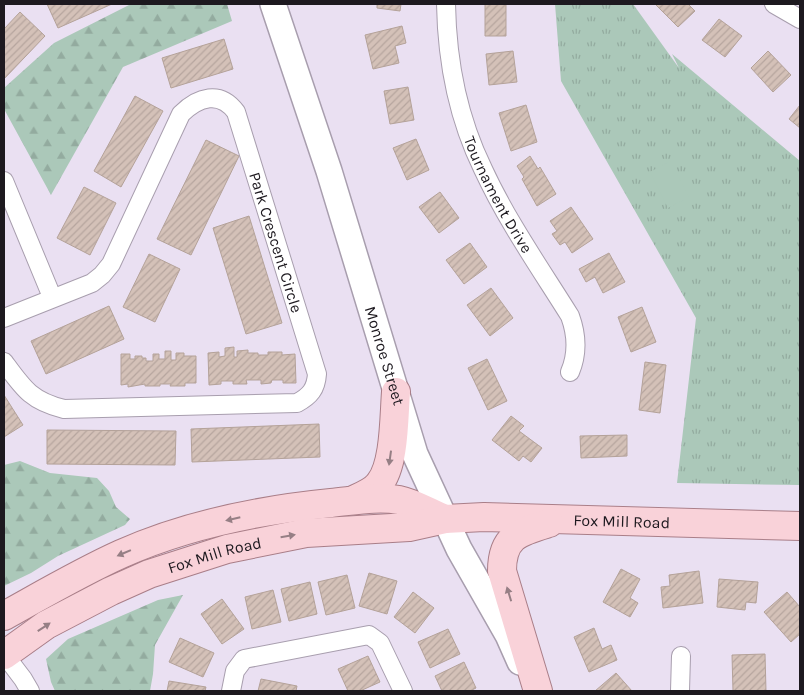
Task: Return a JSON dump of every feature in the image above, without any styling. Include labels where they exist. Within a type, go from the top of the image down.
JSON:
[{"type":"main road","name":"Monroe Street","points":[[274,4],[329,171],[415,454],[459,549],[508,635],[535,691]]},
{"type":"main road","points":[[351,501],[372,490],[387,472],[396,392]]},
{"type":"main road","name":"Fox Mill Road","points":[[4,616],[78,575],[122,554],[170,536],[264,512],[379,498],[400,500],[445,519]]},
{"type":"main road","name":"Fox Mill Road","points":[[4,655],[46,625],[149,574],[227,549],[306,533],[362,528],[409,527],[445,519],[484,517],[800,526]]},
{"type":"main road","points":[[538,691],[502,572],[502,557],[512,539],[533,528],[562,519]]},
{"type":"street","name":"Tournament Drive","points":[[446,4],[451,63],[466,125],[482,167],[498,199],[570,316],[575,331],[576,348],[570,372]]},
{"type":"street","points":[[774,4],[800,19]]},
{"type":"street","name":"Park Crescent Circle","points":[[4,318],[92,283],[102,275],[111,264],[181,114],[190,105],[206,98],[219,99],[230,104],[236,112],[317,374],[316,384],[307,398],[297,403],[64,409],[40,401],[29,393],[4,362]]},
{"type":"street","points":[[4,181],[52,298]]},
{"type":"street","points":[[231,691],[234,671],[244,659],[368,635],[380,643],[403,691]]},
{"type":"street","points":[[4,655],[30,691]]},
{"type":"street","points":[[680,691],[681,656]]},
{"type":"green space","points":[[131,4],[227,4],[232,21],[123,67],[51,195],[4,109],[4,88],[54,43]]},
{"type":"green space","points":[[555,4],[633,4],[679,68],[672,54],[800,161],[800,485],[677,483],[696,318],[561,81]]},
{"type":"green space","points":[[670,161],[689,197],[668,208],[650,172]]},
{"type":"green space","points":[[20,461],[50,473],[97,478],[109,491],[116,507],[130,519],[125,525],[58,556],[31,573],[4,586],[4,465]]},
{"type":"green space","points":[[183,595],[155,645],[150,691],[55,691],[46,659],[68,639],[158,600]]},
{"type":"building","points":[[47,4],[112,4],[58,28]]},
{"type":"building","points":[[377,4],[401,4],[400,11],[377,8]]},
{"type":"building","points":[[485,4],[506,4],[506,36],[485,36]]},
{"type":"building","points":[[657,4],[688,4],[695,11],[678,27]]},
{"type":"building","points":[[20,12],[45,36],[4,79],[4,29]]},
{"type":"building","points":[[719,19],[742,36],[725,57],[702,40]]},
{"type":"building","points":[[402,26],[406,43],[395,46],[399,63],[373,69],[365,35]]},
{"type":"building","points":[[224,39],[233,69],[171,88],[162,58]]},
{"type":"building","points":[[513,51],[517,82],[489,85],[486,54]]},
{"type":"building","points":[[768,51],[791,75],[773,92],[751,68]]},
{"type":"building","points":[[408,87],[414,120],[390,124],[384,91]]},
{"type":"building","points":[[135,96],[163,111],[121,187],[94,171]]},
{"type":"building","points":[[526,105],[537,142],[511,151],[499,113]]},
{"type":"building","points":[[800,105],[800,128],[789,119]]},
{"type":"building","points":[[416,139],[429,170],[407,180],[393,148]]},
{"type":"building","points":[[206,140],[239,156],[191,255],[157,239]]},
{"type":"building","points":[[530,156],[538,169],[540,167],[556,194],[537,206],[517,166]]},
{"type":"building","points":[[84,187],[116,203],[90,255],[57,238]]},
{"type":"building","points":[[440,192],[459,218],[439,233],[419,207]]},
{"type":"building","points":[[571,207],[593,239],[572,253],[565,242],[560,245],[552,234],[557,231],[550,221]]},
{"type":"building","points":[[249,216],[282,323],[246,334],[213,228]]},
{"type":"building","points":[[470,243],[487,267],[464,284],[446,260]]},
{"type":"building","points":[[609,253],[625,282],[603,293],[595,277],[586,282],[579,269]]},
{"type":"building","points":[[149,254],[180,269],[155,322],[123,307]]},
{"type":"building","points":[[491,288],[513,318],[490,336],[467,305]]},
{"type":"building","points":[[109,306],[124,339],[46,374],[31,341]]},
{"type":"building","points":[[642,307],[656,342],[631,352],[618,317]]},
{"type":"building","points":[[234,347],[234,357],[237,357],[237,351],[248,350],[248,353],[258,353],[258,355],[268,355],[268,352],[282,352],[282,355],[295,354],[296,383],[283,383],[283,380],[272,380],[271,383],[261,384],[261,380],[246,380],[247,384],[233,384],[233,381],[221,381],[221,384],[209,385],[208,353],[219,352],[219,357],[225,356],[225,348]]},
{"type":"building","points":[[165,351],[171,351],[171,360],[176,360],[176,353],[184,353],[184,356],[196,356],[196,383],[185,383],[185,386],[160,384],[160,386],[145,386],[145,384],[128,387],[128,384],[121,385],[121,354],[130,354],[130,359],[135,359],[135,356],[142,356],[142,358],[146,358],[146,361],[153,361],[153,354],[159,354],[159,359],[165,359]]},
{"type":"building","points":[[487,359],[507,401],[488,410],[468,368]]},
{"type":"building","points":[[645,362],[666,365],[660,413],[639,410]]},
{"type":"building","points":[[4,395],[23,425],[4,437]]},
{"type":"building","points":[[511,416],[524,426],[519,431],[542,448],[531,462],[523,456],[519,461],[492,440]]},
{"type":"building","points":[[319,424],[320,457],[192,462],[191,429]]},
{"type":"building","points":[[47,430],[176,431],[175,465],[47,464]]},
{"type":"building","points":[[627,435],[627,456],[581,458],[580,436]]},
{"type":"building","points":[[621,569],[640,579],[630,598],[638,603],[630,617],[603,602]]},
{"type":"building","points":[[699,571],[703,603],[663,608],[661,587],[670,586],[669,575]]},
{"type":"building","points":[[369,573],[397,581],[387,614],[359,606]]},
{"type":"building","points":[[347,575],[355,608],[326,615],[318,582]]},
{"type":"building","points":[[719,579],[758,582],[756,603],[746,602],[745,610],[717,607]]},
{"type":"building","points":[[310,582],[317,614],[289,621],[281,589]]},
{"type":"building","points":[[273,590],[281,622],[252,629],[245,597]]},
{"type":"building","points":[[413,592],[434,608],[415,633],[394,617]]},
{"type":"building","points":[[787,592],[800,607],[800,634],[791,642],[764,612]]},
{"type":"building","points":[[222,599],[244,629],[222,644],[201,614]]},
{"type":"building","points":[[594,628],[602,649],[611,645],[617,660],[589,672],[574,637]]},
{"type":"building","points":[[448,629],[460,654],[430,668],[418,642]]},
{"type":"building","points":[[180,638],[214,653],[203,677],[169,662]]},
{"type":"building","points":[[765,654],[766,691],[733,691],[732,655]]},
{"type":"building","points":[[368,656],[380,682],[360,691],[348,691],[338,669]]},
{"type":"building","points":[[464,662],[476,688],[470,691],[442,691],[435,676]]},
{"type":"building","points":[[616,673],[632,691],[595,691]]},
{"type":"building","points":[[261,679],[297,686],[296,691],[258,691]]},
{"type":"building","points":[[169,681],[206,687],[205,691],[167,691]]}]
